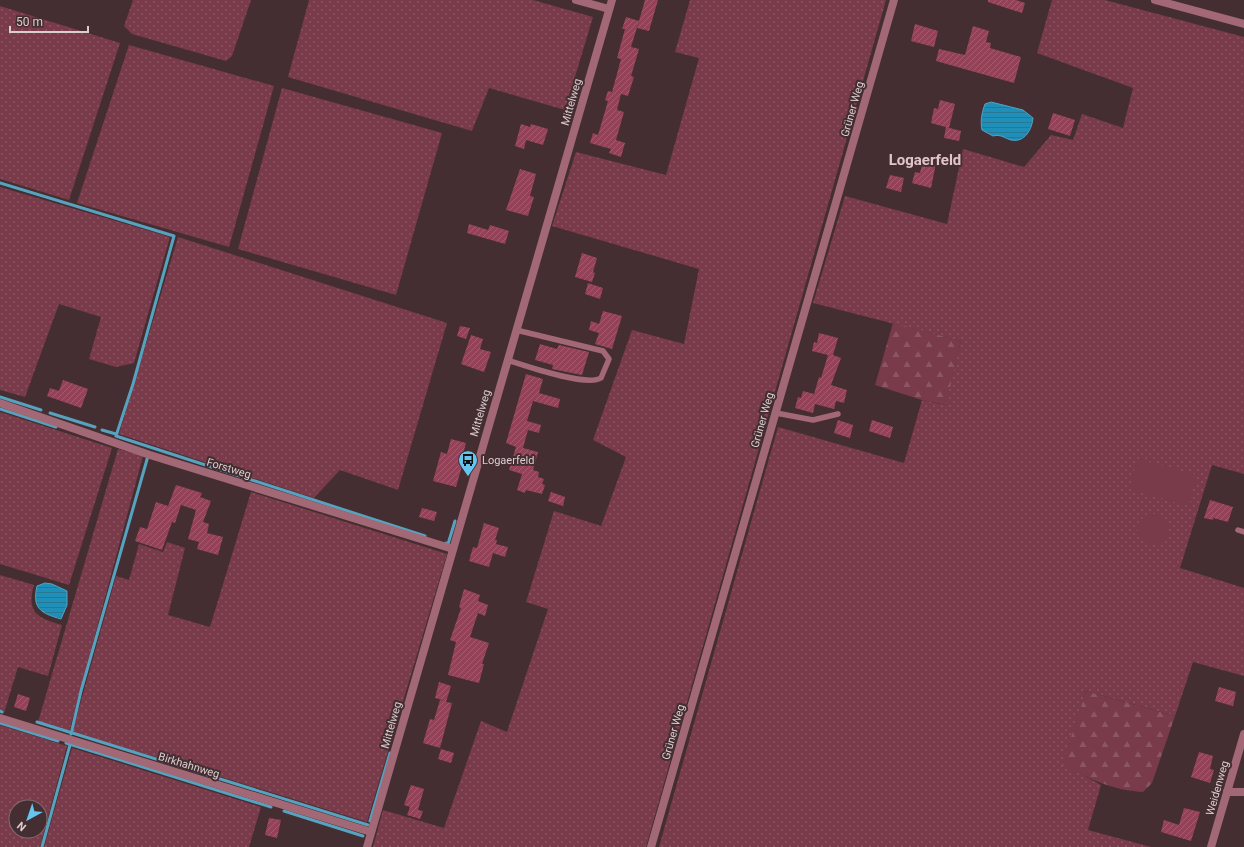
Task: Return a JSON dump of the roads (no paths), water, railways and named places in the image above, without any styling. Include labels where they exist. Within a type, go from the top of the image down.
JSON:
[{"type":"street","points":[[576,0],[609,9]]},
{"type":"street","name":"Mittelweg","points":[[367,847],[612,0]]},
{"type":"street","name":"Grüner Weg","points":[[651,847],[894,0]]},
{"type":"street","points":[[1155,0],[1244,24]]},
{"type":"street","name":"Forstweg","points":[[0,403],[150,454],[452,549]]},
{"type":"street","name":"Birkhahnweg","points":[[0,718],[371,832]]},
{"type":"street","name":"Weidenweg","points":[[1211,847],[1244,734]]},
{"type":"street","points":[[1227,792],[1244,792]]},
{"type":"lane","points":[[507,360],[573,379],[590,381],[601,378],[608,365],[609,359],[602,351],[516,330]]},
{"type":"lane","points":[[776,413],[812,420],[838,414]]},
{"type":"water","points":[[991,102],[1023,110],[1033,118],[1027,134],[1020,139],[1011,140],[1000,136],[993,136],[982,130],[982,113],[985,104]]},
{"type":"water","points":[[45,583],[52,584],[67,591],[67,605],[61,619],[43,612],[37,605],[37,586]]},
{"type":"waterway","points":[[0,183],[174,236],[133,384],[116,436],[425,536]]},
{"type":"waterway","points":[[0,397],[41,410]]},
{"type":"waterway","points":[[0,409],[56,427]]},
{"type":"waterway","points":[[50,413],[95,427]]},
{"type":"waterway","points":[[102,430],[116,434]]},
{"type":"waterway","points":[[71,734],[81,691],[148,456]]},
{"type":"waterway","points":[[446,543],[448,544],[455,521]]},
{"type":"waterway","points":[[37,722],[368,825]]},
{"type":"waterway","points":[[0,723],[58,741]]},
{"type":"waterway","points":[[66,743],[271,807]]},
{"type":"waterway","points":[[42,847],[70,745]]},
{"type":"waterway","points":[[370,821],[390,753]]},
{"type":"waterway","points":[[284,811],[363,836]]},
{"type":"place","name":"Logaerfeld","points":[[468,477]]},
{"type":"district","name":"Logaerfeld","points":[[925,160]]}]
